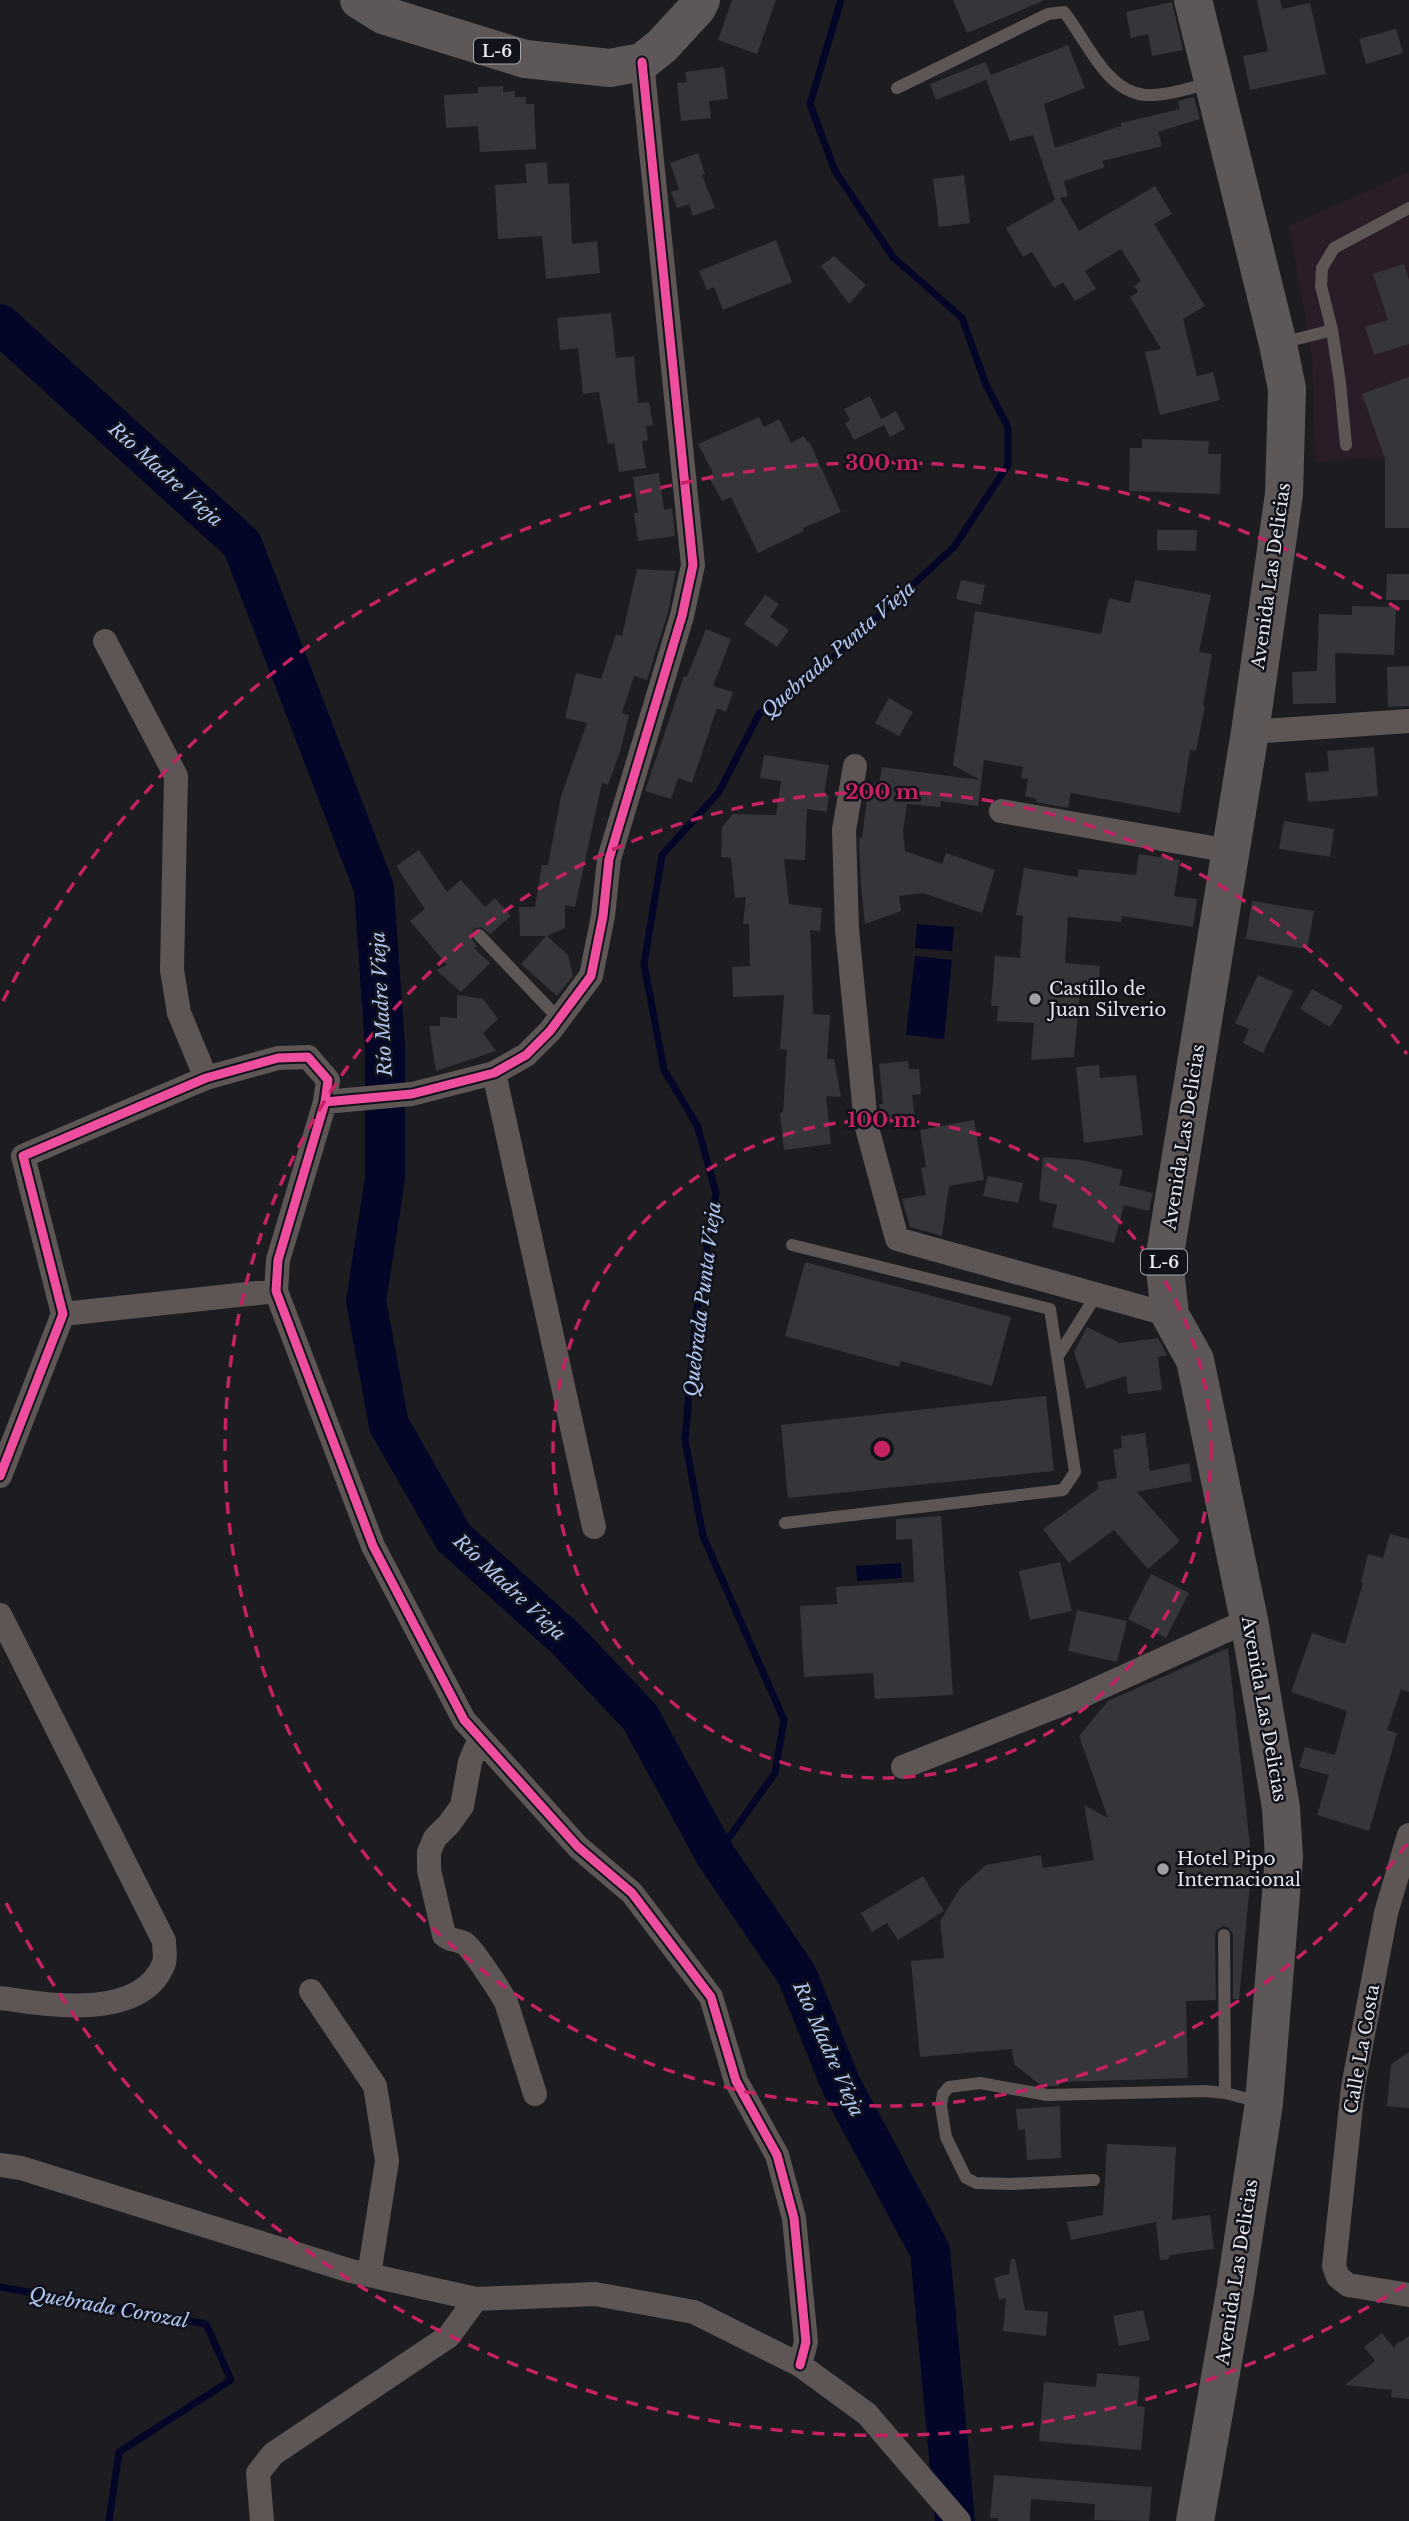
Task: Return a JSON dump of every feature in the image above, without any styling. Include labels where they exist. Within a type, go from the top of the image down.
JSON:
[{"type":"main road","name":"L-6","points":[[359,0],[383,15],[525,60],[610,68],[642,62]]},
{"type":"main road","points":[[642,62],[662,46],[697,8],[701,0]]},
{"type":"main road","name":"Avenida Las Delicias","points":[[1194,1],[1287,389],[1284,494],[1250,732],[1164,1261],[1170,1315],[1195,1360],[1249,1620],[1281,1808],[1284,1857],[1264,2103],[1195,2521]]},
{"type":"street","points":[[325,1102],[412,1094],[494,1073],[526,1055],[559,1019],[591,976],[604,916],[609,859],[682,616],[693,565],[642,62]]},
{"type":"street","points":[[106,641],[176,776],[172,970],[179,1013],[206,1078]]},
{"type":"street","points":[[1250,732],[1409,721]]},
{"type":"street","points":[[855,766],[844,830],[847,929],[866,1124],[897,1239],[1170,1315]]},
{"type":"street","points":[[1002,811],[1230,851]]},
{"type":"street","points":[[0,1476],[63,1314],[23,1156],[206,1078],[278,1058],[308,1057],[328,1080],[325,1102],[278,1260],[276,1291],[373,1546],[464,1720],[578,1847],[632,1893],[711,1997],[736,2081],[777,2155],[794,2218],[806,2342],[800,2365]]},
{"type":"street","points":[[494,1073],[594,1527]]},
{"type":"street","points":[[63,1314],[276,1291]]},
{"type":"street","points":[[0,1615],[164,1941],[165,1961],[151,1985],[121,2001],[57,2007],[0,1998]]},
{"type":"street","points":[[903,1767],[1075,1699],[1249,1620]]},
{"type":"street","points":[[480,1738],[470,1762],[462,1806],[432,1845],[429,1870],[443,1935],[450,1940],[466,1944],[506,2002],[535,2094]]},
{"type":"street","name":"Calle La Costa","points":[[1409,1835],[1397,1916],[1353,2087],[1334,2266],[1338,2277],[1348,2285],[1409,2295]]},
{"type":"street","points":[[311,1991],[374,2086],[387,2161],[369,2275]]},
{"type":"street","points":[[0,2165],[21,2168],[369,2275],[476,2299],[595,2294],[694,2312],[800,2365],[867,2414],[959,2521]]},
{"type":"street","points":[[262,2521],[258,2473],[273,2454],[449,2336],[476,2299]]},
{"type":"lane","points":[[897,88],[1048,14],[1064,12],[1099,64],[1123,87],[1145,94],[1214,82]]},
{"type":"lane","points":[[1346,446],[1340,383],[1321,277],[1322,268],[1334,248],[1409,208]]},
{"type":"lane","points":[[1278,344],[1332,330]]},
{"type":"lane","points":[[479,935],[559,1019]]},
{"type":"lane","points":[[785,1523],[1063,1490],[1075,1472],[1050,1309],[792,1245]]},
{"type":"lane","points":[[1058,1356],[1097,1294]]},
{"type":"lane","points":[[1224,1935],[1224,2093]]},
{"type":"lane","points":[[1094,2179],[1010,2184],[976,2183],[966,2178],[946,2137],[941,2106],[943,2094],[949,2087],[980,2083],[1047,2095],[1205,2091],[1264,2103]]},
{"type":"shaded area","points":[[1409,172],[1409,456],[1315,462],[1312,356],[1289,226]]},
{"type":"water","points":[[917,924],[954,927],[952,951],[915,948]]},
{"type":"water","points":[[915,956],[952,960],[944,1039],[906,1035]]},
{"type":"water","points":[[901,1563],[902,1578],[857,1581],[856,1566]]},
{"type":"building","points":[[732,0],[776,0],[757,54],[718,40]]},
{"type":"building","points":[[953,0],[1045,0],[967,33]]},
{"type":"building","points":[[1257,0],[1280,0],[1282,9],[1310,3],[1326,74],[1250,90],[1243,56],[1268,51]]},
{"type":"building","points":[[1172,2],[1183,50],[1152,56],[1148,34],[1131,38],[1126,12]]},
{"type":"building","points":[[1396,29],[1403,53],[1366,64],[1359,39]]},
{"type":"building","points":[[1068,45],[1085,88],[1044,104],[1055,148],[1121,126],[1121,123],[1180,109],[1178,101],[1194,97],[1200,119],[1158,132],[1162,146],[1102,161],[1105,167],[1064,181],[1068,196],[1060,198],[1079,231],[1155,186],[1172,214],[1154,224],[1205,306],[1183,319],[1197,376],[1213,372],[1220,400],[1160,415],[1145,352],[1161,349],[1130,297],[1138,292],[1134,286],[1141,281],[1121,249],[1085,271],[1096,289],[1075,301],[1063,282],[1054,288],[1032,252],[1023,257],[1006,228],[1055,200],[1033,135],[1010,141],[986,80],[936,100],[930,84],[985,62],[991,75]]},
{"type":"building","points":[[724,67],[728,99],[709,101],[711,118],[681,121],[677,83],[687,82],[685,72]]},
{"type":"building","points":[[503,86],[503,92],[515,91],[515,97],[526,97],[526,104],[534,104],[536,149],[480,152],[478,126],[446,128],[444,95],[478,93],[478,87]]},
{"type":"building","points":[[698,153],[705,174],[702,175],[715,208],[693,216],[689,204],[677,208],[671,192],[679,189],[670,163]]},
{"type":"building","points":[[547,162],[548,184],[569,183],[572,244],[597,241],[600,273],[546,279],[542,236],[498,239],[495,185],[527,183],[525,164]]},
{"type":"building","points":[[964,175],[970,223],[939,227],[933,179]]},
{"type":"building","points":[[776,240],[792,282],[723,310],[714,287],[707,290],[699,271]]},
{"type":"building","points":[[834,256],[866,285],[849,304],[821,266]]},
{"type":"building","points":[[1404,264],[1409,280],[1409,344],[1374,355],[1365,327],[1388,320],[1373,274]]},
{"type":"building","points":[[611,313],[616,358],[634,356],[638,403],[649,402],[653,425],[646,426],[648,440],[642,441],[646,468],[619,472],[614,443],[608,444],[599,392],[583,394],[578,348],[560,350],[557,318]]},
{"type":"building","points":[[1409,377],[1409,528],[1385,528],[1385,459],[1362,394]]},
{"type":"building","points":[[870,396],[881,419],[896,411],[905,429],[890,437],[884,425],[854,440],[845,423],[850,420],[844,409]]},
{"type":"building","points":[[759,417],[764,427],[779,419],[791,443],[804,436],[807,442],[809,441],[841,512],[803,528],[804,531],[758,553],[731,497],[722,501],[708,476],[713,473],[698,444]]},
{"type":"building","points":[[1142,439],[1209,441],[1208,454],[1221,454],[1220,494],[1129,491],[1130,448],[1142,448]]},
{"type":"building","points":[[659,473],[664,510],[672,508],[675,536],[638,541],[634,513],[638,513],[633,477]]},
{"type":"building","points":[[1157,530],[1197,530],[1196,551],[1157,550]]},
{"type":"building","points":[[637,569],[676,571],[668,612],[647,680],[634,676],[622,713],[629,715],[608,785],[602,783],[575,907],[565,905],[565,928],[547,936],[568,955],[573,976],[557,996],[521,964],[546,936],[520,936],[519,907],[535,907],[542,865],[548,865],[561,796],[587,723],[565,718],[576,673],[601,679],[616,634],[622,636]]},
{"type":"building","points":[[1387,574],[1409,574],[1409,600],[1386,600]]},
{"type":"building","points":[[961,580],[985,585],[981,605],[956,599]]},
{"type":"building","points":[[1135,580],[1211,595],[1199,652],[1212,654],[1205,706],[1196,751],[1190,750],[1180,813],[1071,793],[1068,808],[1036,802],[1036,799],[1025,796],[1028,779],[1021,778],[1023,767],[984,760],[978,806],[941,801],[940,807],[907,804],[903,831],[905,851],[942,864],[946,853],[995,870],[982,913],[923,893],[899,896],[901,911],[865,924],[859,838],[862,838],[869,783],[879,784],[882,767],[980,780],[953,765],[975,611],[1101,634],[1109,598],[1130,603]]},
{"type":"building","points":[[765,595],[779,604],[770,617],[789,630],[777,647],[744,624]]},
{"type":"building","points":[[1352,606],[1396,607],[1394,655],[1335,653],[1336,703],[1293,704],[1292,672],[1317,671],[1319,614],[1352,615]]},
{"type":"building","points":[[706,629],[731,639],[713,686],[733,692],[726,712],[717,708],[692,783],[678,778],[671,799],[645,791],[684,676],[687,677]]},
{"type":"building","points":[[1409,666],[1409,706],[1388,707],[1387,667]]},
{"type":"building","points":[[889,698],[913,712],[899,736],[875,723]]},
{"type":"building","points":[[1374,747],[1378,796],[1308,802],[1305,773],[1329,771],[1327,751]]},
{"type":"building","points":[[764,755],[829,765],[824,794],[829,795],[827,812],[807,809],[805,860],[784,859],[789,904],[822,908],[820,931],[810,930],[813,1014],[830,1015],[827,1059],[834,1059],[841,1097],[826,1096],[831,1144],[784,1150],[780,1113],[783,1112],[787,1050],[780,1049],[784,995],[733,997],[732,967],[750,966],[749,924],[743,924],[746,897],[735,898],[731,858],[721,857],[722,827],[733,814],[776,815],[781,781],[760,778]]},
{"type":"building","points":[[1284,821],[1334,829],[1330,857],[1279,849]]},
{"type":"building","points":[[419,850],[447,892],[461,880],[485,907],[495,898],[511,916],[490,934],[481,927],[473,929],[471,938],[477,946],[474,948],[490,963],[461,992],[436,970],[447,965],[410,921],[425,909],[396,866]]},
{"type":"building","points":[[1139,854],[1180,860],[1174,896],[1197,899],[1193,927],[1122,916],[1121,922],[1068,917],[1065,963],[1100,966],[1098,992],[1080,991],[1074,1057],[1031,1060],[1034,1023],[997,1021],[998,1006],[991,1006],[995,956],[1020,958],[1023,916],[1016,915],[1024,868],[1078,877],[1078,869],[1136,875]]},
{"type":"building","points":[[1252,901],[1314,911],[1307,949],[1246,939]]},
{"type":"building","points":[[1258,975],[1293,991],[1263,1053],[1243,1043],[1249,1029],[1235,1023]]},
{"type":"building","points":[[1312,989],[1343,1006],[1330,1027],[1300,1009]]},
{"type":"building","points":[[457,995],[483,999],[498,1019],[483,1033],[496,1051],[436,1071],[429,1026],[440,1026],[440,1017],[457,1018]]},
{"type":"building","points":[[908,1061],[909,1069],[919,1069],[921,1094],[912,1095],[916,1127],[896,1130],[895,1123],[882,1124],[879,1064]]},
{"type":"building","points":[[1099,1065],[1100,1078],[1136,1075],[1143,1135],[1084,1143],[1076,1067]]},
{"type":"building","points":[[974,1120],[984,1180],[949,1186],[942,1236],[910,1227],[902,1199],[926,1195],[921,1168],[926,1167],[920,1130]]},
{"type":"building","points":[[1043,1157],[1081,1160],[1123,1170],[1119,1185],[1153,1193],[1149,1211],[1124,1205],[1114,1243],[1052,1227],[1057,1205],[1039,1200]]},
{"type":"building","points":[[988,1176],[1023,1183],[1018,1203],[983,1196]]},
{"type":"building","points":[[805,1262],[1011,1317],[992,1386],[901,1361],[899,1367],[785,1336]]},
{"type":"building","points":[[1087,1327],[1120,1343],[1158,1338],[1167,1355],[1158,1357],[1162,1390],[1128,1394],[1126,1376],[1086,1389],[1074,1352]]},
{"type":"building","points":[[1046,1396],[1054,1471],[788,1498],[781,1425]]},
{"type":"building","points":[[1145,1433],[1150,1471],[1189,1463],[1192,1481],[1137,1492],[1180,1541],[1148,1569],[1114,1530],[1069,1563],[1043,1529],[1099,1488],[1097,1482],[1117,1478],[1113,1450],[1122,1448],[1121,1436]]},
{"type":"building","points":[[941,1516],[953,1695],[875,1699],[873,1673],[804,1677],[800,1606],[837,1604],[836,1587],[914,1582],[912,1539],[896,1540],[896,1519]]},
{"type":"building","points":[[1390,1534],[1409,1539],[1409,1692],[1401,1689],[1387,1730],[1397,1733],[1369,1831],[1317,1815],[1329,1775],[1299,1767],[1305,1747],[1335,1755],[1347,1711],[1291,1692],[1312,1633],[1345,1644],[1363,1583],[1361,1582],[1368,1554],[1383,1558]]},
{"type":"building","points":[[1060,1562],[1072,1611],[1030,1620],[1019,1571]]},
{"type":"building","points":[[1151,1574],[1189,1593],[1166,1638],[1128,1619]]},
{"type":"building","points":[[1077,1610],[1127,1621],[1117,1662],[1068,1651]]},
{"type":"building","name":"Hotel Pipo Internacional","points":[[1228,1648],[1252,1863],[1239,1999],[1233,1999],[1233,1934],[1229,1928],[1223,1926],[1215,1935],[1216,2000],[1186,2001],[1188,2078],[1059,2082],[1059,2086],[1048,2086],[1040,2085],[1014,2064],[1012,2049],[920,2057],[911,1961],[944,1958],[940,1921],[960,1888],[986,1865],[1041,1855],[1043,1868],[1094,1860],[1084,1805],[1108,1818],[1079,1736],[1108,1701]]},
{"type":"building","points":[[923,1876],[944,1911],[898,1940],[887,1923],[872,1932],[861,1913]]},
{"type":"building","points":[[1409,2052],[1409,2108],[1387,2106],[1391,2064]]},
{"type":"building","points":[[1060,2106],[1061,2158],[1027,2160],[1025,2129],[1018,2130],[1016,2109]]},
{"type":"building","points":[[1107,2144],[1176,2147],[1172,2220],[1210,2215],[1214,2249],[1170,2255],[1169,2259],[1160,2260],[1156,2222],[1071,2240],[1067,2222],[1103,2215]]},
{"type":"building","points":[[1011,2259],[1015,2259],[1025,2310],[1048,2312],[1046,2336],[1003,2331],[1006,2298],[999,2300],[994,2278],[1009,2274]]},
{"type":"building","points":[[1143,2310],[1150,2340],[1119,2346],[1113,2316]]},
{"type":"building","points":[[1382,2333],[1394,2348],[1398,2342],[1409,2336],[1409,2399],[1391,2397],[1392,2390],[1345,2385],[1375,2361],[1364,2347]]},
{"type":"building","points":[[1097,2373],[1140,2377],[1137,2406],[1145,2407],[1141,2450],[1039,2441],[1044,2382],[1096,2387]]},
{"type":"building","points":[[994,2475],[1152,2487],[1149,2521],[1094,2520],[1095,2504],[1031,2499],[1030,2521],[998,2521],[998,2518],[990,2518]]},
{"type":"waterway","name":"Quebrada Punta Vieja","points":[[716,1856],[775,1773],[784,1720],[703,1536],[685,1440],[696,1315],[716,1193],[697,1125],[664,1070],[644,964],[662,855],[719,792],[759,714],[811,678],[954,547],[1008,465],[1008,427],[986,385],[962,318],[893,257],[835,171],[810,104],[841,0]]},
{"type":"waterway","name":"Río Madre Vieja","points":[[0,324],[242,544],[374,888],[385,1047],[385,1179],[366,1301],[389,1425],[454,1538],[565,1638],[640,1717],[716,1856],[797,1975],[841,2085],[930,2251],[955,2521]]},
{"type":"waterway","name":"Quebrada Corozal","points":[[0,2287],[206,2324],[231,2380],[119,2452],[109,2521]]},
{"type":"cycle path","points":[[325,1102],[412,1094],[494,1073],[526,1055],[550,1031],[591,976],[603,916],[609,859],[682,616],[693,565],[642,62]]},
{"type":"cycle path","points":[[0,1476],[63,1314],[23,1156],[206,1078],[278,1058],[308,1057],[328,1080],[325,1102],[278,1260],[276,1291],[373,1546],[464,1720],[578,1847],[632,1893],[711,1997],[736,2081],[777,2155],[794,2218],[806,2342],[800,2365]]},
{"type":"place","name":"Castillo de Juan Silverio","points":[[1035,999]]},
{"type":"place","name":"Hotel Pipo Internacional","points":[[1163,1869]]}]
